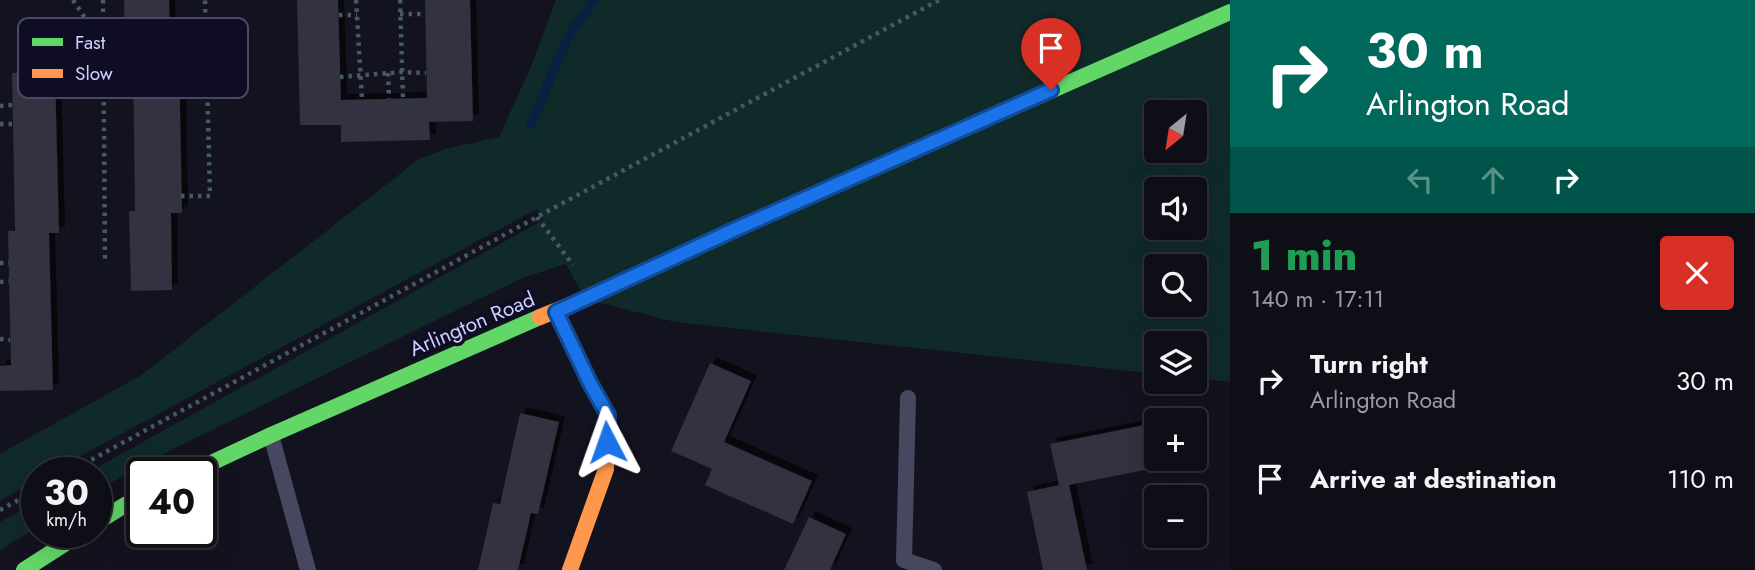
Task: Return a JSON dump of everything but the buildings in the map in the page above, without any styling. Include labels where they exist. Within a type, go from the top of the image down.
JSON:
[{"type":"main road","name":"Arlington Road","points":[[217,460],[1230,12]]},
{"type":"main road","points":[[556,312],[608,415],[606,469],[570,570]]},
{"type":"main road","points":[[24,570],[58,548]]},
{"type":"lane","points":[[908,398],[904,560],[934,570]]},
{"type":"lane","points":[[271,435],[308,570]]},
{"type":"path","points":[[73,0],[85,18]]},
{"type":"path","points":[[103,0],[103,18]]},
{"type":"path","points":[[205,0],[205,18]]},
{"type":"path","points":[[356,0],[362,99]]},
{"type":"path","points":[[400,0],[403,98]]},
{"type":"path","points":[[97,457],[939,0]]},
{"type":"path","points":[[400,14],[425,14]]},
{"type":"path","points":[[339,15],[357,15]]},
{"type":"path","points":[[340,77],[402,72],[426,73]]},
{"type":"path","points":[[388,73],[389,99]]},
{"type":"path","points":[[103,98],[105,261]]},
{"type":"path","points":[[181,196],[210,196],[208,98]]},
{"type":"path","points":[[0,106],[12,105]]},
{"type":"path","points":[[0,124],[13,124]]},
{"type":"path","points":[[537,217],[573,266]]},
{"type":"path","points":[[0,262],[9,263]]},
{"type":"path","points":[[0,282],[9,281]]},
{"type":"path","points":[[0,339],[10,340]]},
{"type":"path","points":[[0,510],[21,499]]},
{"type":"green space","points":[[556,0],[1230,0],[1230,382],[1207,379],[1207,331],[1144,331],[1144,373],[675,322],[585,299],[566,264],[522,278],[158,457],[126,457],[126,475],[112,482],[112,459],[543,220],[537,209],[79,457],[21,457],[21,489],[0,501],[0,454],[140,376],[419,159],[445,149],[499,137],[530,69]]},
{"type":"green space","points":[[21,511],[21,537],[0,550],[0,522]]},
{"type":"waterway","points":[[531,124],[568,37],[594,0]]},
{"type":"traffic: fast","points":[[836,185],[1230,12]]},
{"type":"traffic: fast","points":[[217,460],[540,317]]},
{"type":"traffic: fast","points":[[112,513],[126,505]]},
{"type":"traffic: fast","points":[[24,570],[58,548]]},
{"type":"traffic: slow","points":[[540,317],[836,185]]},
{"type":"traffic: slow","points":[[557,312],[608,415],[606,469],[570,570]]},
{"type":"route","points":[[607,442],[608,415],[556,312],[1051,90]]}]
